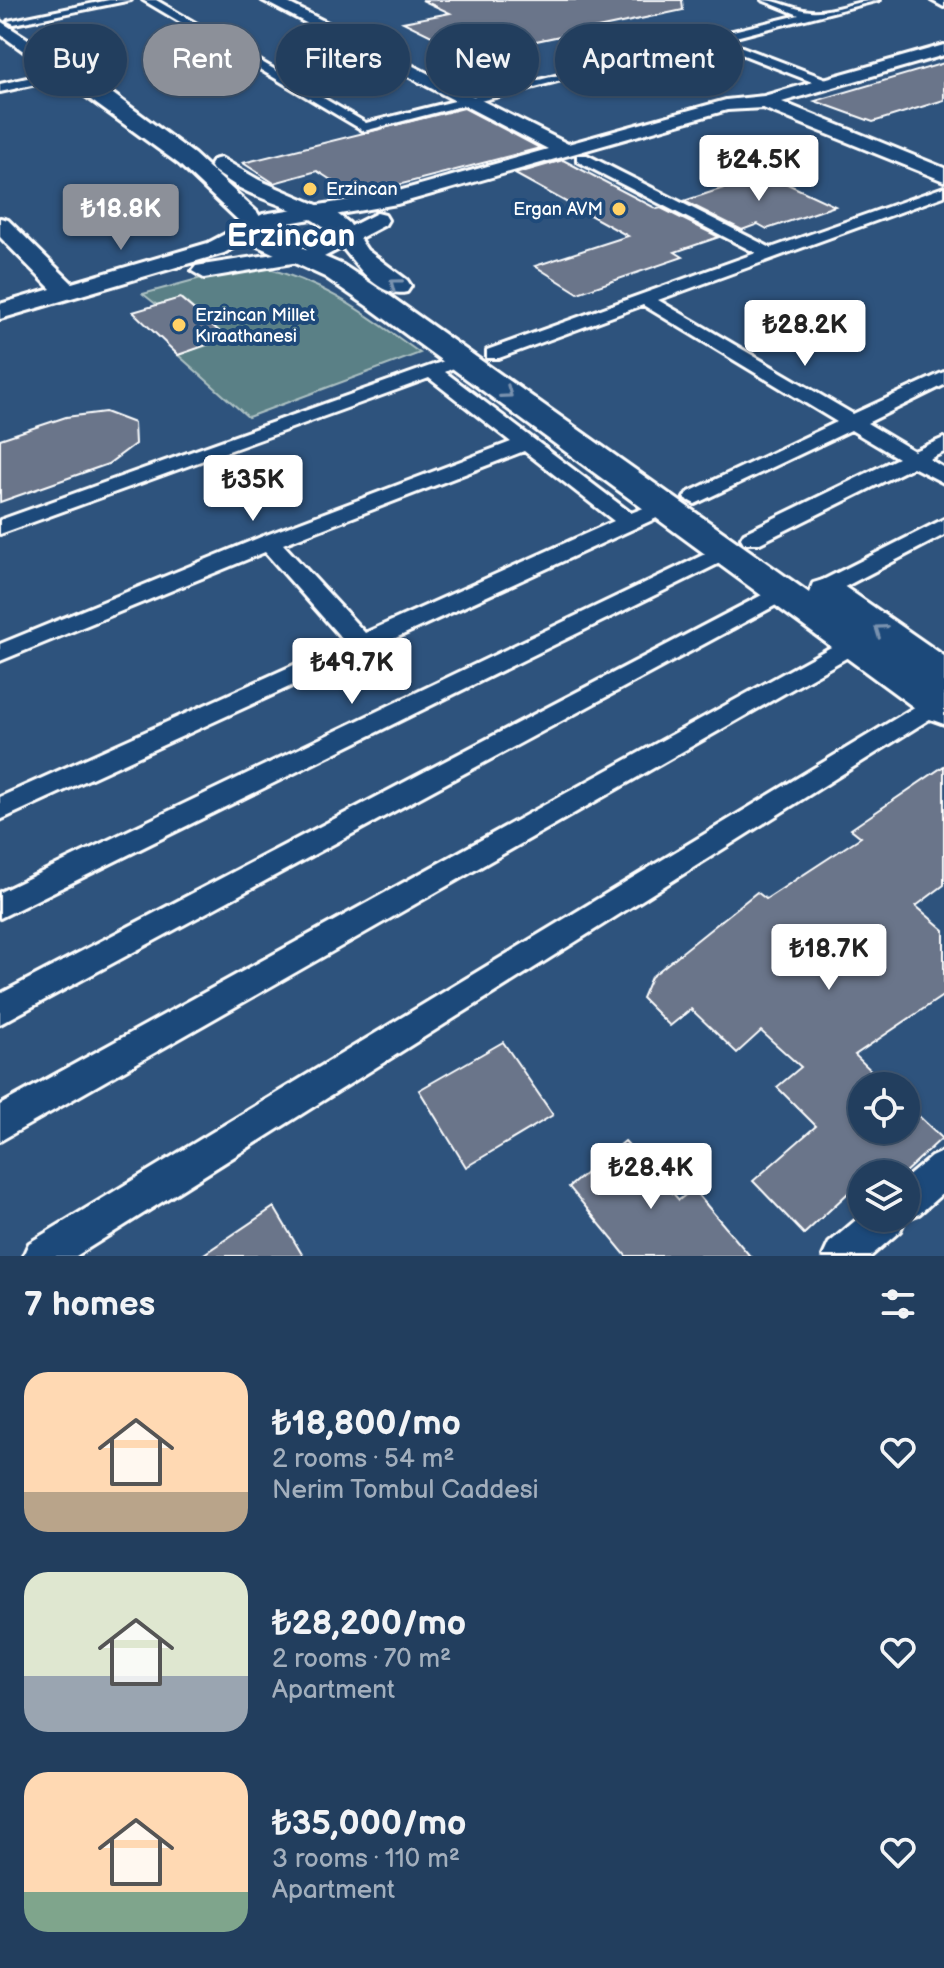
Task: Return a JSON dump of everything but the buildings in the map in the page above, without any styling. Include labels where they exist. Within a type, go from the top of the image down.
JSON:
[{"type":"main road","points":[[270,0],[575,155]]},
{"type":"main road","points":[[5,19],[24,35]]},
{"type":"main road","points":[[5,19],[251,185],[327,218],[340,228],[358,255],[493,354],[680,502],[739,544],[823,589],[939,679]]},
{"type":"main road","points":[[0,312],[216,248],[258,225],[290,214],[347,209],[575,155],[741,111],[763,101],[944,50]]},
{"type":"main road","points":[[99,96],[230,195],[258,225],[262,239],[334,271],[446,365],[680,502]]},
{"type":"main road","points":[[763,101],[944,175]]},
{"type":"main road","points":[[0,329],[231,263],[304,256],[345,239],[367,224],[393,213],[575,155]]},
{"type":"main road","points":[[0,225],[68,293]]},
{"type":"main road","points":[[739,544],[783,592],[853,643],[939,679]]},
{"type":"street","points":[[5,19],[126,0]]},
{"type":"street","points":[[148,0],[364,127],[555,80]]},
{"type":"street","points":[[767,0],[811,15]]},
{"type":"street","points":[[825,83],[712,39],[874,0]]},
{"type":"street","points":[[0,88],[24,83]]},
{"type":"street","points":[[575,155],[768,253]]},
{"type":"street","points":[[493,354],[944,191]]},
{"type":"street","points":[[643,298],[944,477]]},
{"type":"street","points":[[0,527],[446,365],[526,443],[629,522]]},
{"type":"street","points":[[0,809],[629,522],[680,502],[944,378]]},
{"type":"street","points":[[0,653],[269,542],[526,443]]},
{"type":"street","points":[[0,906],[944,444]]},
{"type":"street","points":[[823,589],[944,526]]},
{"type":"street","points":[[269,542],[361,644]]},
{"type":"street","points":[[0,1010],[783,592]]},
{"type":"street","points":[[0,1124],[853,643]]},
{"type":"street","points":[[42,1256],[939,679]]},
{"type":"street","points":[[920,1189],[944,1169]]},
{"type":"street","points":[[842,1256],[870,1232]]},
{"type":"green space","points":[[262,267],[327,291],[420,353],[248,417],[178,355],[226,337],[181,298],[157,305],[143,294],[234,269]]},
{"type":"place","name":"Erzincan","points":[[310,189]]},
{"type":"place","name":"Ergan AVM","points":[[619,209]]},
{"type":"place","name":"Erzincan Millet Kıraathanesi","points":[[179,325]]},
{"type":"district","name":"Erzincan","points":[[291,235]]}]
